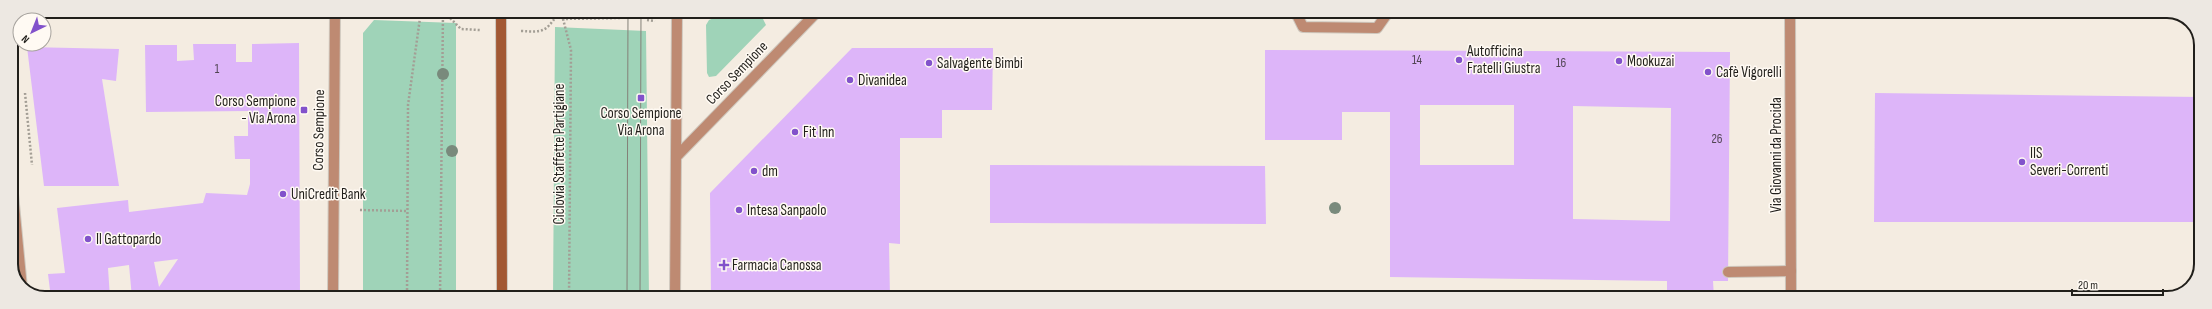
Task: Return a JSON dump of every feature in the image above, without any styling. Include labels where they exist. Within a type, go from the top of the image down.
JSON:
[{"type":"main road","points":[[501,18],[502,291]]},
{"type":"street","name":"Corso Sempione","points":[[333,291],[335,18]]},
{"type":"street","points":[[675,291],[677,18]]},
{"type":"street","name":"Corso Sempione","points":[[677,156],[811,18]]},
{"type":"street","points":[[1298,18],[1303,27],[1377,28],[1384,18]]},
{"type":"street","name":"Via Giovanni da Procida","points":[[1790,18],[1791,291]]},
{"type":"street","points":[[18,246],[21,275]]},
{"type":"street","points":[[1728,272],[1791,271]]},
{"type":"path","points":[[407,291],[408,106],[420,18]]},
{"type":"path","points":[[440,291],[443,18]]},
{"type":"path","points":[[451,18],[461,29]]},
{"type":"path","points":[[542,32],[554,18]]},
{"type":"path","name":"Ciclovia Staffette Partigiane","points":[[563,18],[571,50],[569,291]]},
{"type":"path","points":[[25,94],[32,168]]},
{"type":"path","points":[[360,210],[408,211]]},
{"type":"green space","points":[[714,18],[763,19],[766,25],[716,76],[709,77],[707,73],[706,25],[709,20]]},
{"type":"green space","points":[[374,20],[456,23],[456,291],[363,291],[363,33]]},
{"type":"green space","points":[[555,27],[646,31],[649,291],[553,291]]},
{"type":"building","points":[[299,43],[300,291],[131,291],[129,265],[108,268],[110,291],[50,291],[48,274],[65,273],[57,208],[128,200],[129,212],[203,203],[206,193],[247,195],[250,184],[250,159],[235,159],[234,136],[248,136],[248,111],[146,112],[145,45],[177,45],[177,61],[194,60],[193,44],[236,44],[236,62],[252,62],[252,44]],"holes":[[[178,259],[159,287],[154,262]]]},
{"type":"building","points":[[52,48],[119,49],[116,81],[102,79],[119,186],[44,186],[28,52],[52,52]]},
{"type":"building","points":[[852,48],[993,48],[992,110],[942,110],[942,138],[900,138],[900,244],[889,243],[890,291],[711,291],[710,193]]},
{"type":"building","points":[[1265,50],[1730,52],[1728,281],[1713,281],[1714,291],[1667,291],[1667,281],[1390,277],[1390,112],[1342,112],[1342,140],[1265,140]],"holes":[[[1420,105],[1514,105],[1514,165],[1420,165]],[[1573,106],[1671,108],[1670,221],[1573,219]]]},
{"type":"building","points":[[1875,93],[2194,97],[2194,222],[1874,222]]},
{"type":"building","points":[[990,165],[1265,166],[1266,224],[990,223]]},
{"type":"tram line","points":[[627,291],[628,18]]},
{"type":"tram line","points":[[640,291],[641,18]]},
{"type":"place","name":"Autofficina Fratelli Giustra","points":[[1459,60]]},
{"type":"place","name":"Mookuzai","points":[[1619,61]]},
{"type":"place","name":"Salvagente Bimbi","points":[[929,63]]},
{"type":"place","name":"Cafè Vigorelli","points":[[1708,72]]},
{"type":"place","name":"Divanidea","points":[[850,80]]},
{"type":"place","name":"Corso Sempione Via Arona","points":[[641,98]]},
{"type":"place","name":"Corso Sempione - Via Arona","points":[[304,110]]},
{"type":"place","name":"Fit Inn","points":[[795,132]]},
{"type":"place","name":"IIS Severi-Correnti","points":[[2022,162]]},
{"type":"place","name":"dm","points":[[754,171]]},
{"type":"place","name":"UniCredit Bank","points":[[283,194]]},
{"type":"place","name":"Intesa Sanpaolo","points":[[739,210]]},
{"type":"place","name":"Il Gattopardo","points":[[88,239]]},
{"type":"place","name":"Farmacia Canossa","points":[[724,265]]}]
